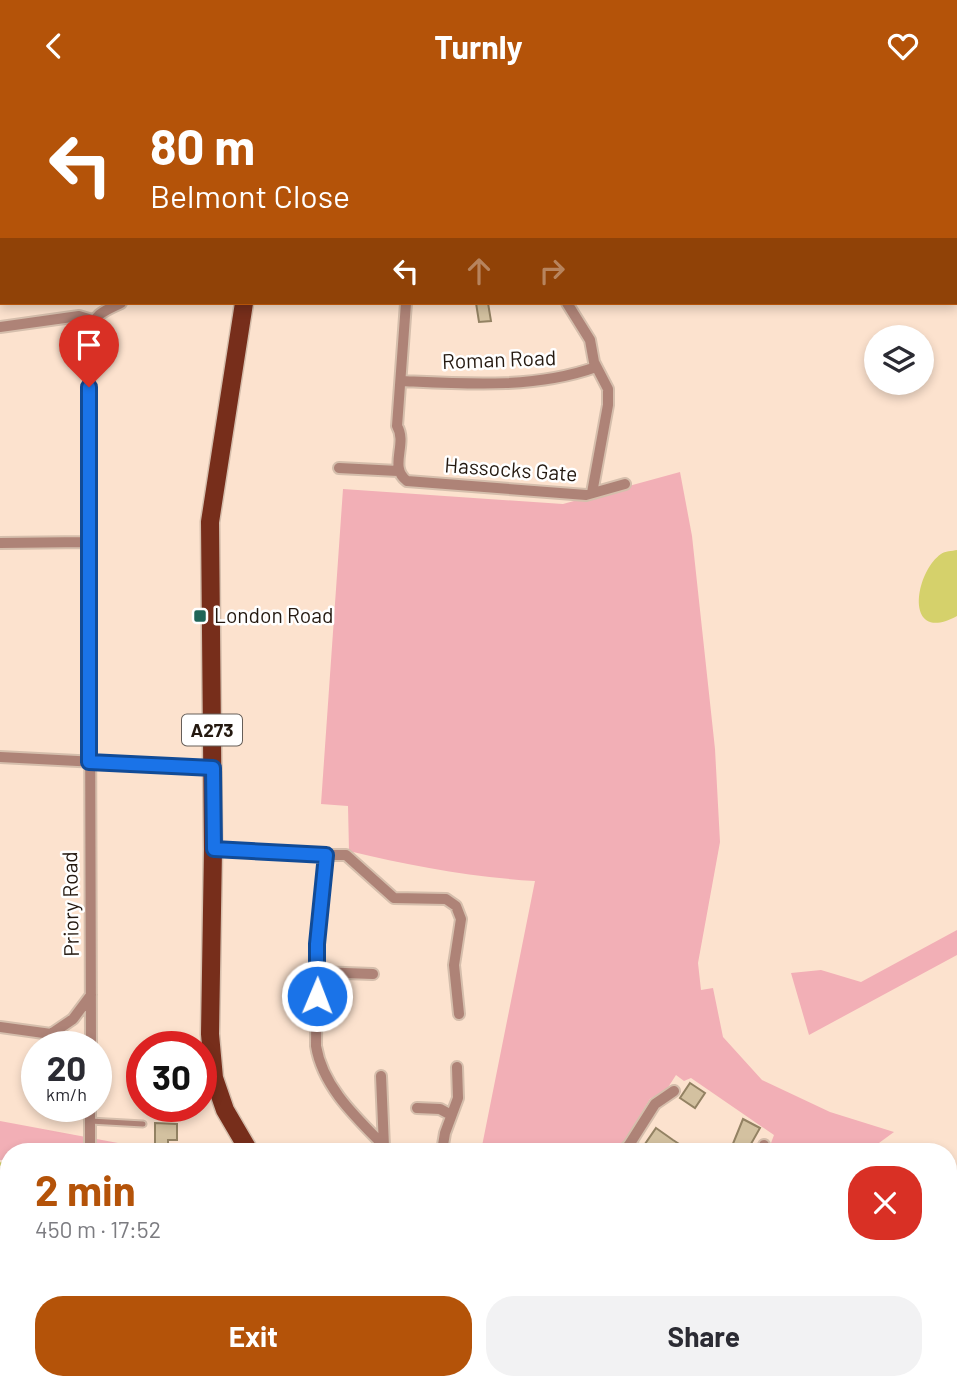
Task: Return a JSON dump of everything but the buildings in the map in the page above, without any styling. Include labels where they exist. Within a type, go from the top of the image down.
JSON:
[{"type":"main road","name":"A273","points":[[244,305],[210,523],[214,849],[210,1034],[214,1078],[225,1111],[244,1143]]},
{"type":"street","points":[[0,327],[79,316],[92,320],[102,311],[116,305]]},
{"type":"street","points":[[398,471],[402,434],[397,426],[406,305]]},
{"type":"street","points":[[568,305],[590,340],[596,367],[608,389],[608,405],[592,493]]},
{"type":"street","name":"Priory Road","points":[[90,1031],[87,542],[89,335],[92,320]]},
{"type":"street","name":"Roman Road","points":[[401,381],[472,384],[548,380],[596,367]]},
{"type":"street","name":"Hassocks Gate","points":[[339,468],[398,471],[407,481],[586,495],[625,484]]},
{"type":"street","points":[[0,543],[87,542]]},
{"type":"street","points":[[0,757],[213,768]]},
{"type":"street","points":[[214,849],[346,855],[394,898],[446,899],[456,906],[461,919],[454,965],[459,1014]]},
{"type":"street","points":[[326,855],[317,944],[318,1061],[342,1101],[381,1143]]},
{"type":"street","points":[[317,972],[373,974]]},
{"type":"street","points":[[55,1031],[73,1019],[91,995]]},
{"type":"street","points":[[0,1027],[29,1031]]},
{"type":"street","points":[[444,1143],[458,1098],[457,1067]]},
{"type":"street","points":[[380,1076],[386,1143]]},
{"type":"street","points":[[629,1143],[655,1104],[674,1091]]},
{"type":"street","points":[[417,1108],[440,1109],[451,1115]]},
{"type":"street","points":[[90,1122],[90,1143]]},
{"type":"lane","points":[[108,1122],[143,1124]]},
{"type":"shaded area","points":[[680,472],[692,536],[715,749],[720,842],[698,963],[701,990],[713,988],[723,1037],[762,1080],[830,1112],[894,1132],[879,1143],[771,1143],[774,1135],[691,1078],[684,1081],[676,1075],[667,1089],[650,1099],[623,1143],[483,1143],[535,881],[441,870],[349,851],[348,806],[321,804],[343,489],[563,504]]},
{"type":"shaded area","points":[[957,550],[957,616],[940,622],[928,621],[922,614],[919,603],[925,576],[941,554]]},
{"type":"shaded area","points":[[957,930],[957,955],[809,1035],[791,973],[821,970],[861,982]]},
{"type":"shaded area","points":[[0,1121],[118,1143],[0,1143]]},
{"type":"place","name":"London Road","points":[[200,616]]},
{"type":"route","points":[[89,387],[89,762],[213,768],[214,849],[326,855],[317,944],[317,996]]}]
